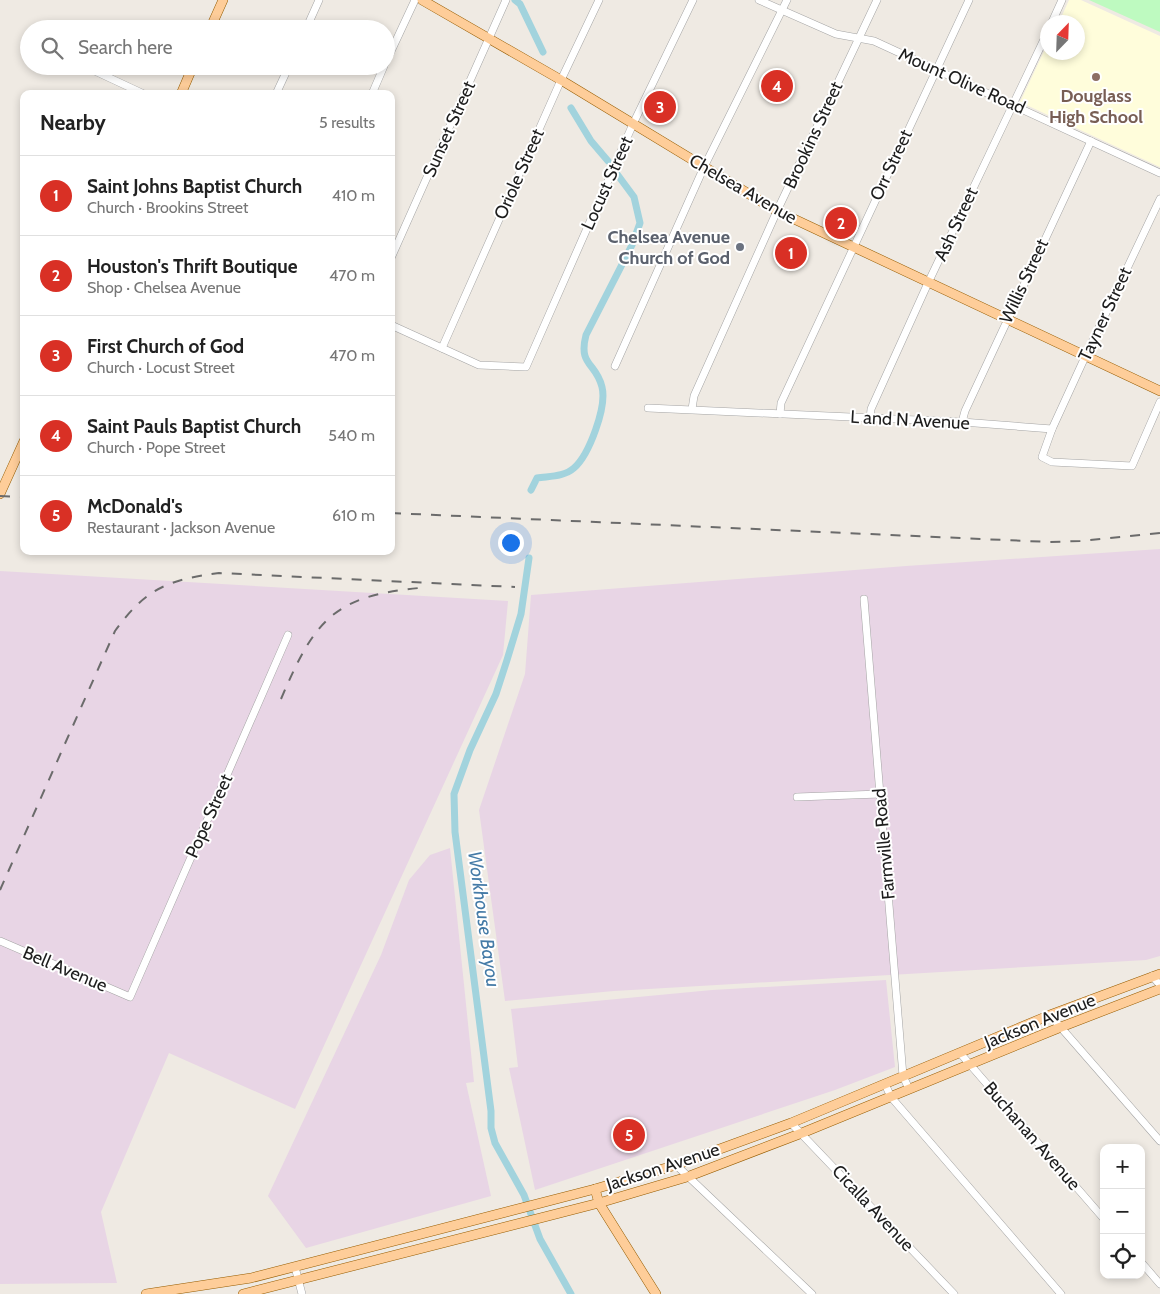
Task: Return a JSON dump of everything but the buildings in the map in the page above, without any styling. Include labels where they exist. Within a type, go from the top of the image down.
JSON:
[{"type":"main road","points":[[214,20],[223,0]]},
{"type":"main road","name":"Chelsea Avenue","points":[[422,0],[561,80],[777,211],[852,248],[1160,391]]},
{"type":"main road","points":[[182,90],[189,75]]},
{"type":"main road","points":[[0,494],[20,450]]},
{"type":"main road","name":"Jackson Avenue","points":[[146,1294],[251,1278],[595,1189],[676,1166],[791,1123],[1050,1015],[1156,975]]},
{"type":"main road","name":"Jackson Avenue","points":[[243,1294],[599,1203],[687,1177],[802,1133],[1061,1026],[1160,989]]},
{"type":"main road","points":[[595,1189],[599,1203],[656,1294]]},
{"type":"street","points":[[310,20],[319,0]]},
{"type":"street","points":[[395,43],[415,0]]},
{"type":"street","name":"Sunset Street","points":[[395,249],[506,0]]},
{"type":"street","name":"Oriole Street","points":[[442,348],[561,80],[599,0]]},
{"type":"street","name":"Locust Street","points":[[442,348],[479,365],[526,367],[633,124],[693,0]]},
{"type":"street","name":"Mount Olive Road","points":[[759,0],[836,34],[874,41],[1160,174]]},
{"type":"street","points":[[615,366],[704,167],[787,0]]},
{"type":"street","name":"Brookins Street","points":[[692,409],[694,396],[777,211],[877,0]]},
{"type":"street","name":"Orr Street","points":[[780,414],[782,403],[852,248],[969,0]]},
{"type":"street","points":[[1055,15],[1062,0]]},
{"type":"street","name":"Ash Street","points":[[870,419],[871,409],[928,283],[1040,48]]},
{"type":"street","points":[[103,75],[135,90]]},
{"type":"street","points":[[278,90],[285,75]]},
{"type":"street","points":[[374,90],[380,75]]},
{"type":"street","name":"Willis Street","points":[[962,422],[965,411],[1006,320],[1091,141]]},
{"type":"street","name":"Tayner Street","points":[[1052,429],[1160,199]]},
{"type":"street","points":[[395,327],[442,348]]},
{"type":"street","points":[[1052,429],[1042,457],[1052,462],[1132,466],[1160,402]]},
{"type":"street","name":"L and N Avenue","points":[[648,408],[962,422],[1052,429]]},
{"type":"street","name":"Farmville Road","points":[[864,599],[904,1076],[909,1089]]},
{"type":"street","name":"Pope Street","points":[[130,997],[288,635]]},
{"type":"street","points":[[797,797],[880,794]]},
{"type":"street","name":"Bell Avenue","points":[[0,941],[130,997]]},
{"type":"street","points":[[1156,975],[1160,985]]},
{"type":"street","points":[[1050,1015],[1160,1141]]},
{"type":"street","name":"Buchanan Avenue","points":[[960,1053],[1100,1214]]},
{"type":"street","points":[[885,1084],[890,1097],[1061,1294]]},
{"type":"street","name":"Cicalla Avenue","points":[[791,1123],[954,1294]]},
{"type":"street","points":[[676,1166],[812,1294]]},
{"type":"street","points":[[295,1267],[302,1294]]},
{"type":"street","points":[[1145,1267],[1160,1284]]},
{"type":"shaded area","name":"Douglass High School","points":[[1069,0],[1081,0],[1160,36],[1160,167],[1020,102],[1040,60],[1085,60],[1085,15],[1062,15]]},
{"type":"shaded area","points":[[1160,549],[1160,956],[1146,960],[614,991],[505,1001],[479,810],[525,674],[531,595],[906,566]]},
{"type":"shaded area","points":[[0,571],[508,601],[503,655],[295,1109],[169,1053],[101,1212],[117,1283],[0,1284]]},
{"type":"shaded area","points":[[450,848],[474,1082],[466,1083],[491,1196],[306,1248],[268,1196],[381,955],[409,880],[430,855]]},
{"type":"shaded area","points":[[886,980],[895,1067],[835,1090],[535,1190],[509,1068],[518,1067],[511,1009],[712,990]]},
{"type":"green space","points":[[1089,0],[1160,0],[1160,32]]},
{"type":"waterway","name":"Workhouse Bayou","points":[[515,0],[520,4],[543,52]]},
{"type":"waterway","name":"Workhouse Bayou","points":[[571,108],[591,141],[608,161]]},
{"type":"waterway","name":"Workhouse Bayou","points":[[531,490],[537,478],[561,475],[574,468],[580,462],[596,430],[603,396],[599,379],[584,353],[586,335],[632,245],[640,223],[634,197],[617,174]]},
{"type":"waterway","name":"Workhouse Bayou","points":[[529,558],[521,614],[507,660],[496,694],[470,750],[454,794],[455,832],[491,1111],[491,1128],[495,1143],[524,1195],[540,1239],[571,1294]]},
{"type":"railway","points":[[0,496],[20,497]]},
{"type":"railway","points":[[395,513],[1050,542],[1160,533]]},
{"type":"railway","points":[[0,890],[115,631],[137,605],[160,588],[186,579],[219,573],[515,587]]},
{"type":"railway","points":[[281,699],[304,650],[316,632],[330,618],[346,606],[365,598],[389,592],[419,588]]},
{"type":"place","name":"Douglass High School","points":[[1096,77]]},
{"type":"place","name":"Saint Pauls Baptist Church","points":[[777,86]]},
{"type":"place","name":"First Church of God","points":[[660,107]]},
{"type":"place","name":"Houston's Thrift Boutique","points":[[841,223]]},
{"type":"place","name":"Chelsea Avenue Church of God","points":[[740,247]]},
{"type":"place","name":"Saint Johns Baptist Church","points":[[791,253]]},
{"type":"place","name":"McDonald's","points":[[629,1135]]}]
